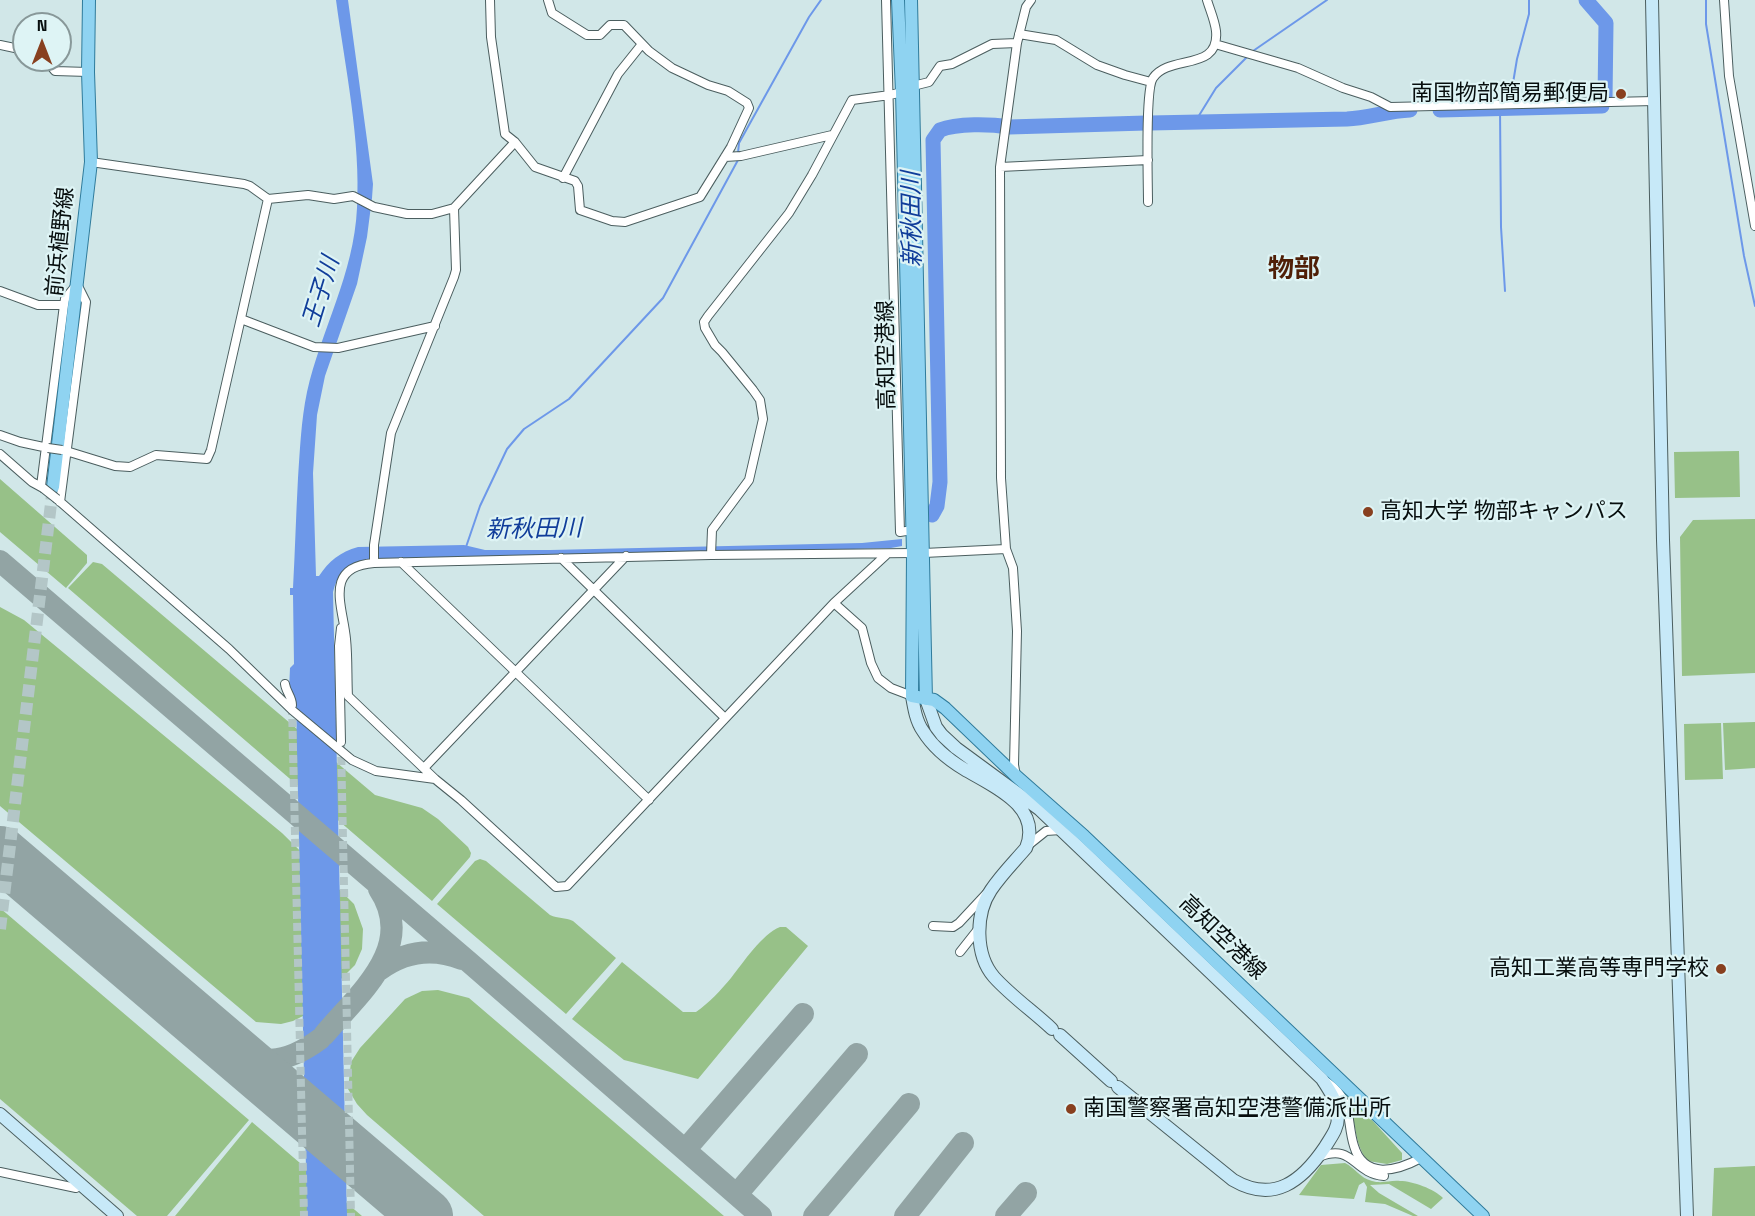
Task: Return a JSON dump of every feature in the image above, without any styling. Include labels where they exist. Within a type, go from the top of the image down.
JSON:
[{"type":"main road","name":"前浜植野線","points":[[51,492],[91,162],[88,72],[89,0]]},
{"type":"main road","name":"高知空港線","points":[[898,0],[918,553],[926,699]]},
{"type":"main road","name":"高知空港線","points":[[911,0],[902,91],[912,530],[918,553],[912,696],[939,703],[1084,836],[1483,1216]]},
{"type":"street","points":[[490,0],[490,37],[505,134],[515,142],[535,167],[577,183],[580,210],[612,221],[625,222],[700,197],[725,157],[749,108],[747,103],[728,91],[678,72],[642,44],[624,26],[610,26],[600,35],[587,35],[552,13],[548,0]]},
{"type":"street","points":[[886,0],[902,91]]},
{"type":"street","points":[[1016,776],[1014,765],[1017,631],[1013,568],[1006,549],[1001,478],[1000,167],[1018,39],[1026,7],[1031,0]]},
{"type":"street","points":[[1148,202],[1151,82],[1169,66],[1202,58],[1215,44],[1216,31],[1207,0]]},
{"type":"street","points":[[1652,0],[1663,540],[1687,1216]]},
{"type":"street","points":[[1724,0],[1729,76],[1755,226]]},
{"type":"street","points":[[711,554],[712,530],[749,480],[763,419],[760,400],[739,371],[715,345],[705,328],[705,322],[789,213],[852,100],[902,91],[929,82],[940,66],[952,64],[992,44],[1018,39],[1056,40],[1097,64],[1151,82]]},
{"type":"street","points":[[563,178],[618,74],[642,44]]},
{"type":"street","points":[[1215,44],[1298,68],[1390,107],[1654,101]]},
{"type":"street","points":[[72,72],[88,72]]},
{"type":"street","points":[[725,157],[741,156],[832,135]]},
{"type":"street","points":[[91,162],[224,183],[244,184],[268,199],[308,195],[334,199],[353,196],[374,207],[407,214],[432,214],[454,208],[515,142]]},
{"type":"street","points":[[1000,167],[1148,160]]},
{"type":"street","points":[[0,435],[20,442],[64,450],[115,466],[130,466],[156,455],[207,459],[268,199]]},
{"type":"street","points":[[374,562],[374,545],[391,433],[456,270],[454,208]]},
{"type":"street","points":[[77,284],[86,302],[64,450],[51,492],[46,448],[65,299],[77,284]]},
{"type":"street","points":[[0,291],[38,305],[64,305]]},
{"type":"street","points":[[241,319],[314,347],[338,348],[435,326]]},
{"type":"street","points":[[0,454],[32,482],[51,492],[229,649],[292,710],[352,760],[376,771],[435,779]]},
{"type":"street","points":[[886,555],[834,603],[724,717],[567,886],[556,887],[435,779],[348,696],[346,637],[339,593],[342,578],[352,568],[374,562],[711,554],[886,555],[1006,549]]},
{"type":"street","points":[[424,768],[626,556]]},
{"type":"street","points":[[561,558],[724,717]]},
{"type":"street","points":[[400,562],[649,800]]},
{"type":"street","points":[[834,603],[862,628],[871,663],[878,678],[891,688],[912,696],[918,722],[932,742],[947,757],[999,789],[1022,808],[1029,823],[1026,848]]},
{"type":"street","points":[[341,742],[339,646],[342,622]]},
{"type":"street","points":[[285,684],[292,699],[292,705]]},
{"type":"street","points":[[926,699],[936,727],[942,735],[956,748],[1039,809],[1322,1079],[1334,1087],[1345,1103],[1354,1148],[1365,1164],[1378,1170],[1394,1170],[1421,1158]]},
{"type":"street","points":[[933,926],[953,927],[959,923],[991,890],[1026,848],[1046,831],[1062,830]]},
{"type":"street","points":[[991,890],[981,912],[979,928],[982,951],[993,976],[1115,1084],[1215,1166],[1246,1188],[1263,1190],[1287,1185],[1299,1178],[1318,1157],[1334,1132],[1338,1118],[1334,1099],[1322,1079]]},
{"type":"street","points":[[960,952],[979,928]]},
{"type":"street","points":[[0,1114],[117,1216]]},
{"type":"street","points":[[1318,1157],[1330,1152],[1342,1153],[1362,1169],[1383,1176],[1412,1169],[1421,1158]]},
{"type":"street","points":[[0,1172],[76,1188],[81,1185]]},
{"type":"green space","points":[[1739,451],[1740,497],[1675,498],[1674,452]]},
{"type":"green space","points":[[0,479],[87,555],[87,563],[66,588],[0,532]]},
{"type":"green space","points":[[1755,519],[1755,673],[1682,676],[1680,537],[1693,520]]},
{"type":"green space","points":[[93,562],[102,564],[375,795],[422,808],[438,819],[468,847],[470,857],[432,901],[68,588]]},
{"type":"green space","points":[[0,607],[24,620],[282,833],[354,904],[363,929],[362,949],[355,965],[305,1015],[281,1024],[256,1022],[0,806]]},
{"type":"green space","points":[[1755,722],[1755,768],[1725,770],[1723,723]]},
{"type":"green space","points":[[1721,723],[1723,779],[1685,780],[1684,724]]},
{"type":"green space","points":[[480,859],[486,861],[550,915],[573,921],[616,958],[566,1014],[437,904],[475,861]]},
{"type":"green space","points":[[1110,866],[1361,1108],[1402,1153],[1402,1160],[1387,1164],[1368,1161],[1358,1143],[1351,1111]]},
{"type":"green space","points":[[0,908],[249,1120],[167,1216],[137,1216],[0,1099]]},
{"type":"green space","points":[[780,927],[786,927],[808,946],[698,1079],[624,1060],[572,1019],[622,962],[683,1012],[696,1012],[723,987],[760,942]]},
{"type":"green space","points":[[438,990],[469,998],[724,1216],[484,1216],[367,1115],[348,1089],[351,1062],[360,1048],[405,999],[422,991]]},
{"type":"green space","points":[[252,1122],[362,1216],[175,1216]]},
{"type":"green space","points":[[1345,1163],[1368,1180],[1411,1182],[1443,1198],[1431,1209],[1389,1184],[1370,1185],[1379,1193],[1418,1216],[1413,1216],[1385,1204],[1365,1202],[1367,1187],[1364,1182],[1359,1185],[1354,1199],[1299,1195],[1321,1165]]},
{"type":"green space","points":[[1755,1166],[1755,1216],[1712,1216],[1714,1168]]},
{"type":"water","points":[[336,0],[348,0],[373,184],[367,237],[357,284],[325,376],[317,415],[313,473],[316,576],[319,576],[336,558],[358,547],[464,545],[485,550],[550,550],[862,543],[902,539],[902,546],[360,562],[342,572],[333,592],[347,1216],[307,1216],[296,702],[289,690],[290,668],[294,664],[293,595],[290,595],[290,588],[293,588],[298,478],[305,403],[313,369],[344,279],[355,232],[357,208],[357,157]]},
{"type":"waterway","points":[[738,153],[739,143],[809,17],[821,0]]},
{"type":"waterway","points":[[1253,51],[1327,0]]},
{"type":"waterway","points":[[1510,101],[1517,59],[1529,14],[1529,0]]},
{"type":"waterway","name":"新秋田川","points":[[1586,0],[1606,23],[1605,99]]},
{"type":"waterway","points":[[1706,0],[1706,24],[1744,256],[1755,306]]},
{"type":"waterway","points":[[1195,122],[1216,88],[1247,57]]},
{"type":"waterway","name":"新秋田川","points":[[1440,110],[1602,106]]},
{"type":"waterway","points":[[1500,109],[1501,227],[1505,291]]},
{"type":"waterway","name":"新秋田川","points":[[1150,123],[1347,119],[1410,110]]},
{"type":"waterway","name":"新秋田川","points":[[932,515],[937,506],[940,482],[933,140],[940,130],[965,125],[1009,127],[1146,123]]},
{"type":"waterway","points":[[466,547],[480,506],[507,449],[524,429],[569,399],[663,298],[738,160]]},
{"type":"taxiway","points":[[0,561],[470,963],[761,1216]]},
{"type":"taxiway","points":[[324,1035],[367,986],[388,950],[392,931],[389,910],[379,889]]},
{"type":"taxiway","points":[[379,970],[399,959],[419,953],[440,953],[462,959]]},
{"type":"taxiway","points":[[685,1150],[803,1014]]},
{"type":"taxiway","points":[[221,1042],[247,1056],[271,1060],[295,1054],[320,1039]]},
{"type":"taxiway","points":[[737,1194],[857,1054]]},
{"type":"taxiway","points":[[814,1216],[909,1104]]},
{"type":"taxiway","points":[[905,1216],[963,1143]]},
{"type":"taxiway","points":[[1006,1216],[1026,1193]]},
{"type":"runway","points":[[0,853],[426,1216]]},
{"type":"tunnel","points":[[0,929],[53,487]]},
{"type":"tunnel","points":[[292,707],[304,1216]]},
{"type":"tunnel","points":[[341,745],[351,1216]]},
{"type":"place","name":"南国物部簡易郵便局","points":[[1621,94]]},
{"type":"place","name":"高知大学 物部キャンパス","points":[[1368,512]]},
{"type":"place","name":"高知工業高等専門学校","points":[[1721,969]]},
{"type":"place","name":"南国警察署高知空港警備派出所","points":[[1071,1109]]},
{"type":"district","name":"物部","points":[[1294,270]]},
{"type":"water label","name":"王子川","points":[[322,292]]}]
